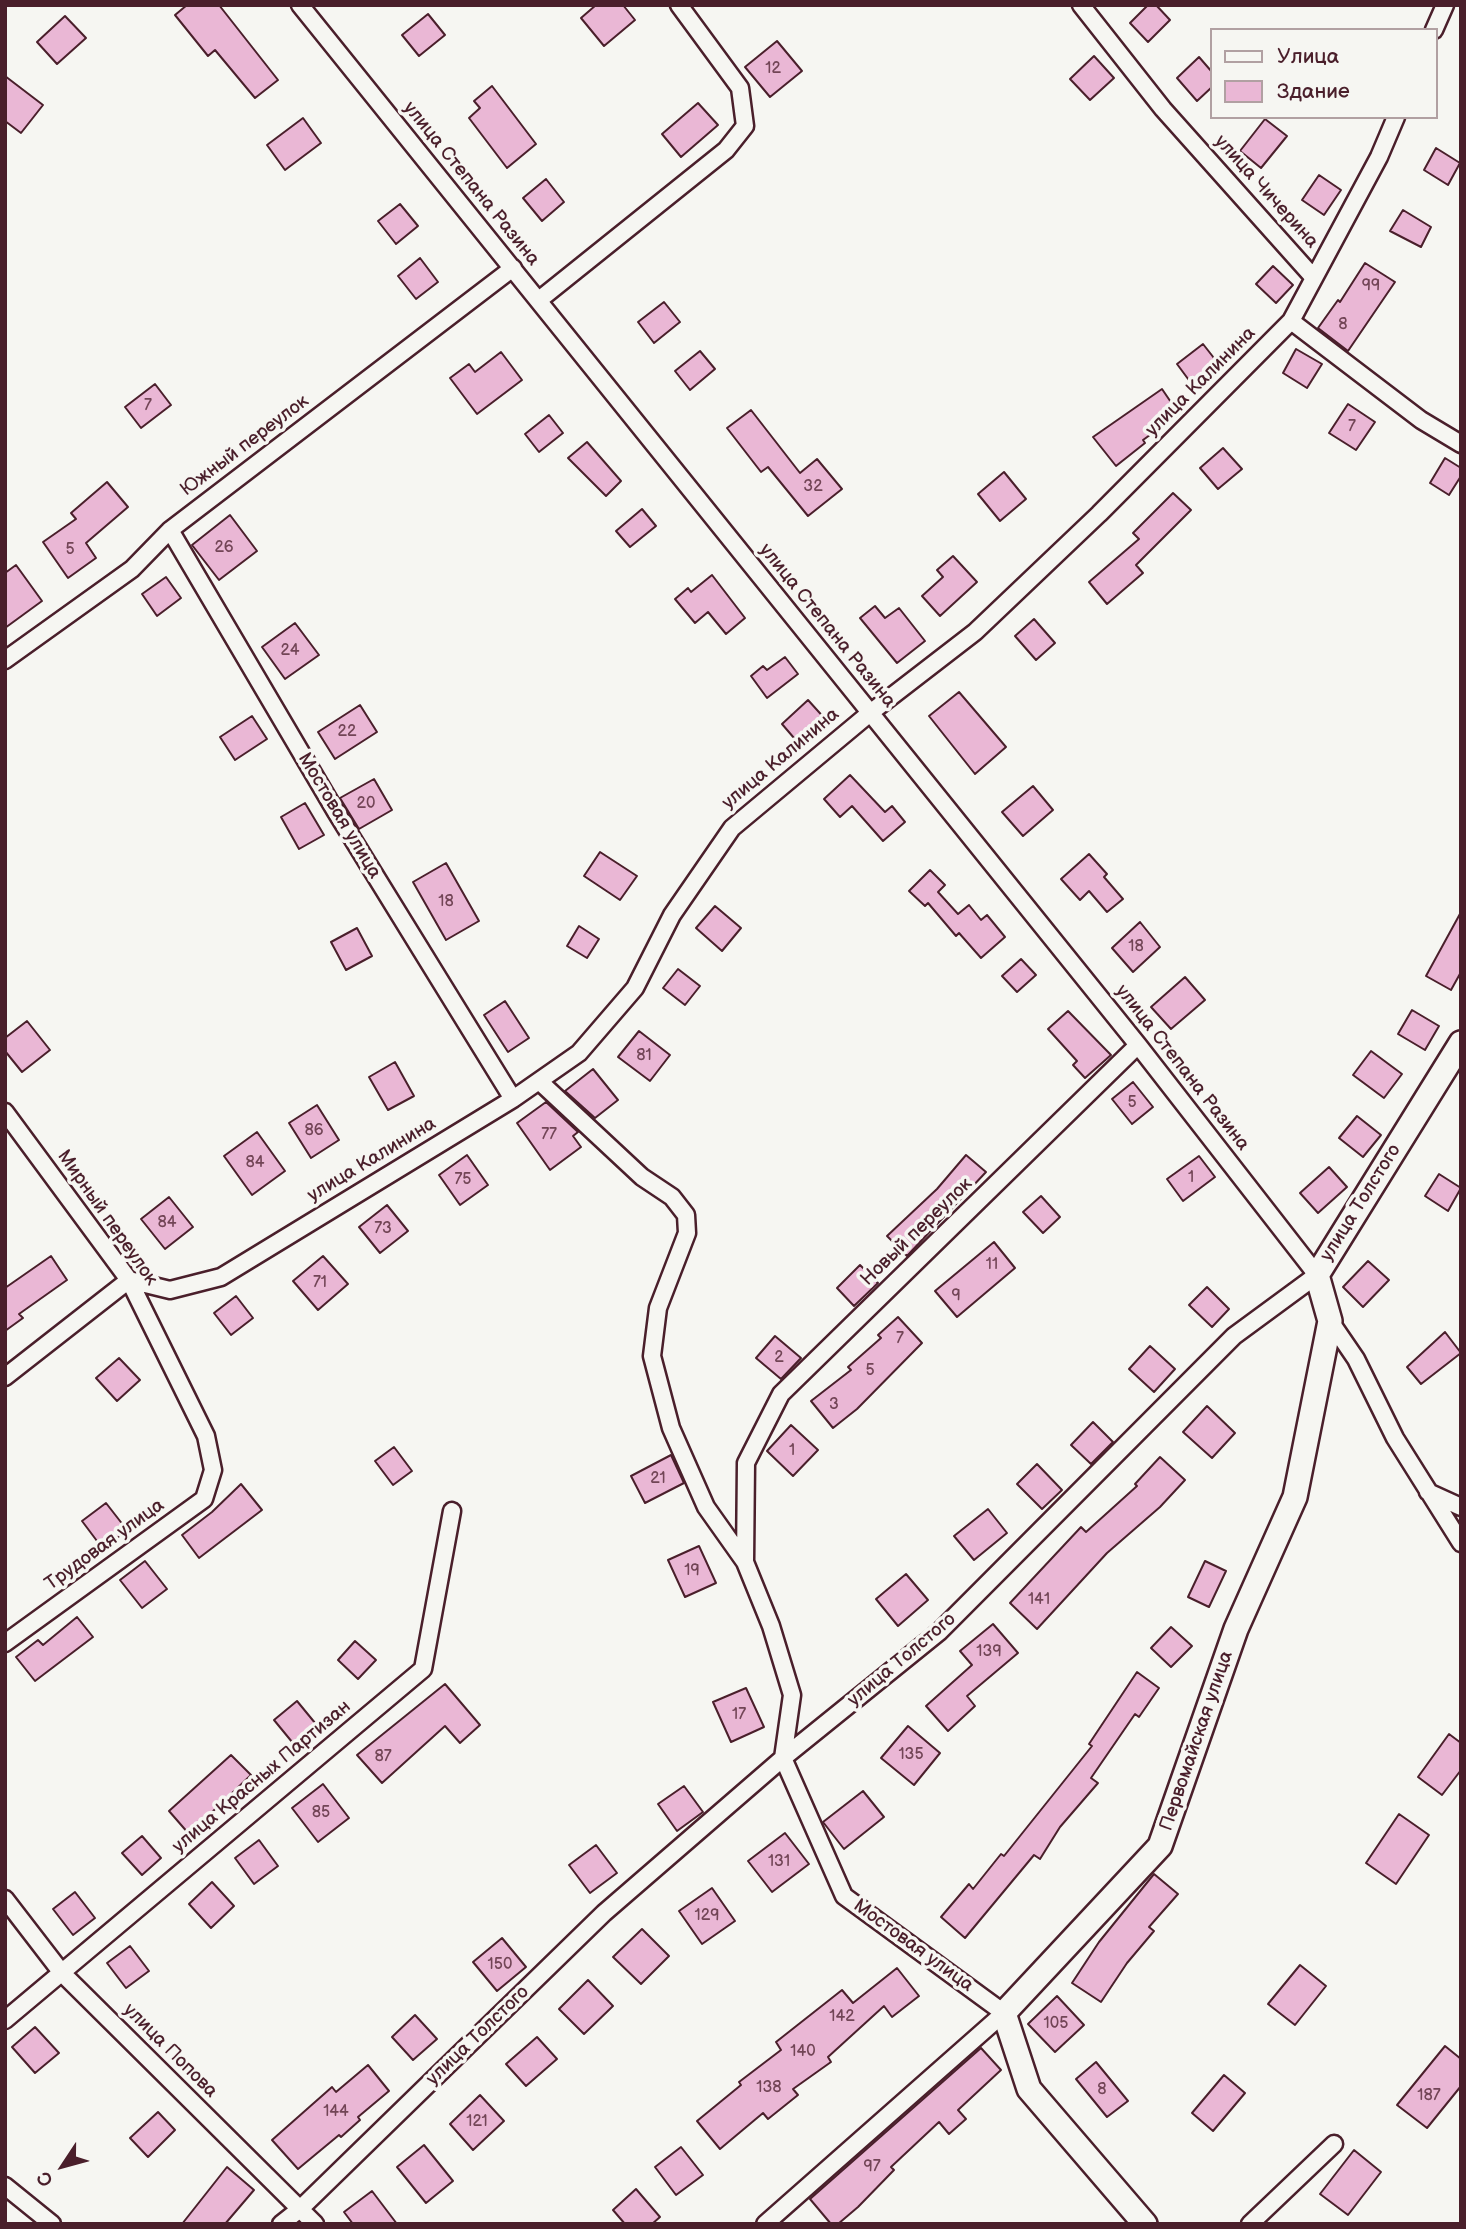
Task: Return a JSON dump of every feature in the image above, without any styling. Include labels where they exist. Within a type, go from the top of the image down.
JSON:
[{"type":"main road","name":"улица Толстого","points":[[1317,1275],[1461,1043]]},
{"type":"main road","name":"Первомайская улица","points":[[1004,2013],[1160,1846],[1236,1629],[1295,1497],[1330,1321],[1317,1275]]},
{"type":"main road","points":[[1004,2013],[1029,2089],[1145,2224]]},
{"type":"street","name":"улица Степана Разина","points":[[300,5],[1138,1045],[1317,1275]]},
{"type":"street","points":[[539,300],[726,150],[745,126],[740,88],[679,5]]},
{"type":"street","name":"улица Чичерина","points":[[1081,5],[1163,109],[1314,278]]},
{"type":"street","points":[[1435,28],[1445,5]]},
{"type":"street","name":"улица Калинина","points":[[129,1280],[170,1290],[221,1277],[513,1099],[579,1053],[635,988],[671,915],[732,828],[870,713],[975,632],[1099,514],[1291,321],[1379,157],[1395,119]]},
{"type":"street","name":"Южный переулок","points":[[5,660],[132,569],[170,530],[513,268]]},
{"type":"street","points":[[1291,321],[1421,420],[1461,444]]},
{"type":"street","name":"Мостовая улица","points":[[170,530],[336,812],[513,1099]]},
{"type":"street","name":"Новый переулок","points":[[745,1562],[746,1463],[781,1394],[1138,1045]]},
{"type":"street","points":[[539,1081],[642,1177],[672,1196],[686,1215],[687,1233],[658,1308],[652,1356],[671,1428],[701,1496],[745,1562],[771,1626],[792,1695],[783,1758]]},
{"type":"street","name":"Мирный переулок","points":[[5,1112],[129,1280],[206,1436],[213,1470]]},
{"type":"street","name":"улица Толстого","points":[[281,2224],[300,2209],[604,1913],[783,1758],[939,1632],[1234,1336],[1317,1275]]},
{"type":"street","points":[[5,1377],[129,1280]]},
{"type":"street","points":[[1330,1321],[1356,1359],[1395,1438],[1461,1543]]},
{"type":"street","name":"Трудовая улица","points":[[5,1643],[204,1500],[213,1470]]},
{"type":"street","points":[[1428,1491],[1461,1507]]},
{"type":"street","name":"улица Красных Партизан","points":[[5,2020],[423,1669],[452,1511]]},
{"type":"street","name":"Мостовая улица","points":[[783,1758],[844,1896],[1004,2013]]},
{"type":"street","name":"улица Попова","points":[[5,1899],[62,1973],[315,2224]]},
{"type":"street","name":"Первомайская улица","points":[[765,2224],[1004,2013]]},
{"type":"street","points":[[1250,2224],[1335,2144]]},
{"type":"street","points":[[5,2186],[52,2224]]},
{"type":"building","points":[[187,5],[219,5],[278,80],[255,98],[215,50],[208,56],[175,15]]},
{"type":"building","points":[[596,5],[623,5],[635,20],[604,46],[581,18]]},
{"type":"building","points":[[1148,5],[1156,5],[1170,20],[1148,42],[1130,23]]},
{"type":"building","points":[[428,14],[445,35],[419,56],[402,35]]},
{"type":"building","points":[[65,16],[86,38],[57,64],[37,42]]},
{"type":"building","points":[[777,41],[802,71],[770,97],[745,67]]},
{"type":"building","points":[[1094,56],[1114,78],[1090,100],[1070,79]]},
{"type":"building","points":[[1199,57],[1210,70],[1210,89],[1197,101],[1177,78]]},
{"type":"building","points":[[5,76],[43,105],[21,133],[5,121]]},
{"type":"building","points":[[492,86],[536,144],[507,168],[469,118],[480,108],[474,101]]},
{"type":"building","points":[[698,103],[718,125],[681,157],[662,134]]},
{"type":"building","points":[[303,118],[321,143],[285,170],[267,145]]},
{"type":"building","points":[[1265,119],[1287,136],[1261,168],[1240,151]]},
{"type":"building","points":[[1436,148],[1460,163],[1448,185],[1424,170]]},
{"type":"building","points":[[1319,175],[1341,190],[1324,215],[1302,200]]},
{"type":"building","points":[[546,179],[564,202],[542,221],[523,198]]},
{"type":"building","points":[[400,204],[418,226],[396,244],[378,221]]},
{"type":"building","points":[[1403,210],[1431,227],[1421,247],[1390,231]]},
{"type":"building","points":[[420,258],[438,282],[416,299],[398,276]]},
{"type":"building","points":[[1365,263],[1395,282],[1348,351],[1318,328],[1338,300],[1340,302]]},
{"type":"building","points":[[1273,266],[1293,285],[1276,303],[1256,284]]},
{"type":"building","points":[[664,302],[680,322],[654,343],[638,322]]},
{"type":"building","points":[[1203,344],[1221,367],[1194,387],[1177,364]]},
{"type":"building","points":[[1296,349],[1322,364],[1307,388],[1283,373]]},
{"type":"building","points":[[700,351],[715,369],[690,390],[675,371]]},
{"type":"building","points":[[501,352],[522,380],[477,414],[450,378],[469,364],[475,372]]},
{"type":"building","points":[[155,384],[171,405],[141,428],[125,407]]},
{"type":"building","points":[[1162,389],[1179,414],[1143,440],[1145,443],[1116,466],[1093,437]]},
{"type":"building","points":[[1348,404],[1375,422],[1356,450],[1329,433]]},
{"type":"building","points":[[751,410],[800,473],[817,459],[842,489],[808,516],[768,467],[761,472],[727,428]]},
{"type":"building","points":[[549,415],[563,433],[539,452],[525,434]]},
{"type":"building","points":[[587,442],[621,481],[606,496],[568,458]]},
{"type":"building","points":[[1223,448],[1242,469],[1218,489],[1200,468]]},
{"type":"building","points":[[1445,458],[1461,468],[1461,476],[1449,495],[1430,483]]},
{"type":"building","points":[[1004,472],[1026,499],[1000,521],[978,494]]},
{"type":"building","points":[[107,482],[128,507],[86,543],[96,558],[68,578],[43,542],[76,519],[71,513]]},
{"type":"building","points":[[1173,493],[1191,510],[1136,565],[1143,573],[1107,604],[1089,582],[1139,539],[1133,533]]},
{"type":"building","points":[[642,509],[656,526],[630,547],[616,531]]},
{"type":"building","points":[[230,515],[257,551],[219,580],[192,545]]},
{"type":"building","points":[[953,556],[977,582],[940,616],[922,596],[943,577],[937,570]]},
{"type":"building","points":[[16,565],[42,601],[5,628],[5,573]]},
{"type":"building","points":[[712,575],[745,618],[726,634],[708,612],[695,623],[675,599],[688,588],[691,592]]},
{"type":"building","points":[[166,577],[181,598],[157,616],[142,594]]},
{"type":"building","points":[[875,606],[885,618],[899,608],[925,641],[897,663],[860,618]]},
{"type":"building","points":[[1034,619],[1055,643],[1036,660],[1015,636]]},
{"type":"building","points":[[295,623],[319,655],[285,679],[262,647]]},
{"type":"building","points":[[785,657],[798,674],[767,698],[751,676],[763,666],[767,670]]},
{"type":"building","points":[[959,692],[1006,747],[975,774],[929,716]]},
{"type":"building","points":[[808,700],[827,721],[800,745],[782,724]]},
{"type":"building","points":[[360,705],[377,732],[335,759],[318,732]]},
{"type":"building","points":[[252,716],[267,739],[235,760],[220,737]]},
{"type":"building","points":[[850,775],[885,812],[892,806],[905,822],[883,841],[852,806],[840,817],[824,799]]},
{"type":"building","points":[[374,779],[392,810],[359,829],[340,798]]},
{"type":"building","points":[[1033,786],[1053,810],[1023,836],[1002,812]]},
{"type":"building","points":[[305,803],[324,835],[299,849],[281,817]]},
{"type":"building","points":[[600,852],[637,876],[620,900],[584,876]]},
{"type":"building","points":[[1089,854],[1107,874],[1104,877],[1123,899],[1107,912],[1089,891],[1080,900],[1061,879]]},
{"type":"building","points":[[446,863],[479,921],[446,940],[413,882]]},
{"type":"building","points":[[930,870],[945,885],[938,892],[958,914],[969,905],[981,920],[987,915],[1005,937],[981,958],[959,933],[956,936],[928,903],[925,906],[909,891]]},
{"type":"building","points":[[715,906],[741,928],[722,951],[696,928]]},
{"type":"building","points":[[1461,912],[1461,972],[1451,990],[1426,976]]},
{"type":"building","points":[[1140,922],[1160,947],[1133,972],[1112,948]]},
{"type":"building","points":[[579,926],[599,939],[587,958],[567,946]]},
{"type":"building","points":[[357,928],[372,956],[346,970],[331,942]]},
{"type":"building","points":[[1021,959],[1036,975],[1017,992],[1002,976]]},
{"type":"building","points":[[678,969],[700,986],[685,1005],[663,988]]},
{"type":"building","points":[[1185,977],[1205,1000],[1171,1029],[1151,1007]]},
{"type":"building","points":[[505,1001],[529,1038],[508,1052],[484,1015]]},
{"type":"building","points":[[1412,1010],[1439,1026],[1425,1050],[1398,1034]]},
{"type":"building","points":[[1068,1011],[1111,1055],[1085,1078],[1073,1065],[1077,1061],[1048,1029]]},
{"type":"building","points":[[27,1021],[50,1050],[22,1072],[5,1051],[5,1038]]},
{"type":"building","points":[[639,1031],[670,1055],[650,1081],[618,1057]]},
{"type":"building","points":[[1371,1051],[1402,1074],[1384,1098],[1353,1075]]},
{"type":"building","points":[[395,1062],[414,1096],[388,1110],[369,1077]]},
{"type":"building","points":[[593,1069],[618,1100],[595,1118],[565,1091]]},
{"type":"building","points":[[1133,1082],[1153,1107],[1132,1124],[1112,1099]]},
{"type":"building","points":[[546,1102],[578,1132],[573,1136],[581,1147],[550,1170],[517,1123]]},
{"type":"building","points":[[317,1105],[339,1140],[311,1158],[289,1123]]},
{"type":"building","points":[[1357,1116],[1381,1135],[1363,1157],[1339,1138]]},
{"type":"building","points":[[257,1132],[285,1171],[252,1195],[224,1156]]},
{"type":"building","points":[[467,1155],[488,1185],[460,1205],[439,1175]]},
{"type":"building","points":[[966,1155],[986,1172],[907,1256],[887,1236],[937,1189]]},
{"type":"building","points":[[1199,1156],[1215,1177],[1183,1201],[1167,1179]]},
{"type":"building","points":[[1329,1167],[1347,1187],[1318,1213],[1300,1193]]},
{"type":"building","points":[[1439,1174],[1461,1188],[1448,1211],[1425,1196]]},
{"type":"building","points":[[1041,1196],[1060,1217],[1043,1233],[1023,1212]]},
{"type":"building","points":[[169,1197],[193,1227],[165,1249],[141,1219]]},
{"type":"building","points":[[387,1205],[408,1231],[380,1253],[359,1227]]},
{"type":"building","points":[[994,1242],[1015,1268],[957,1317],[935,1291]]},
{"type":"building","points":[[51,1256],[67,1280],[19,1314],[23,1318],[5,1331],[5,1288]]},
{"type":"building","points":[[323,1256],[348,1284],[318,1310],[293,1281]]},
{"type":"building","points":[[1368,1261],[1389,1280],[1363,1307],[1343,1287]]},
{"type":"building","points":[[860,1265],[878,1283],[854,1306],[837,1288]]},
{"type":"building","points":[[1207,1287],[1229,1309],[1212,1327],[1189,1305]]},
{"type":"building","points":[[236,1296],[253,1318],[231,1335],[214,1313]]},
{"type":"building","points":[[898,1317],[922,1343],[857,1409],[833,1428],[811,1401],[851,1370],[848,1367],[881,1338],[878,1335]]},
{"type":"building","points":[[1445,1332],[1461,1353],[1421,1384],[1407,1367]]},
{"type":"building","points":[[775,1336],[801,1358],[781,1379],[756,1358]]},
{"type":"building","points":[[1150,1346],[1175,1369],[1154,1392],[1129,1369]]},
{"type":"building","points":[[119,1358],[140,1380],[117,1401],[96,1378]]},
{"type":"building","points":[[1207,1406],[1235,1433],[1212,1458],[1183,1432]]},
{"type":"building","points":[[1093,1422],[1113,1442],[1091,1464],[1071,1445]]},
{"type":"building","points":[[791,1425],[818,1450],[793,1476],[767,1451]]},
{"type":"building","points":[[394,1447],[412,1471],[393,1485],[375,1461]]},
{"type":"building","points":[[671,1455],[684,1483],[645,1503],[631,1476]]},
{"type":"building","points":[[1160,1457],[1185,1480],[1160,1507],[1107,1553],[1037,1629],[1010,1603],[1081,1527],[1086,1532],[1137,1486],[1135,1484]]},
{"type":"building","points":[[1037,1464],[1062,1490],[1042,1509],[1017,1484]]},
{"type":"building","points":[[241,1484],[262,1510],[199,1558],[182,1535],[212,1512]]},
{"type":"building","points":[[106,1503],[127,1530],[103,1549],[82,1521]]},
{"type":"building","points":[[988,1509],[1007,1533],[974,1560],[954,1536]]},
{"type":"building","points":[[699,1546],[716,1583],[685,1597],[668,1560]]},
{"type":"building","points":[[145,1561],[167,1589],[142,1608],[120,1580]]},
{"type":"building","points":[[1205,1561],[1226,1571],[1209,1607],[1188,1597]]},
{"type":"building","points":[[906,1574],[928,1600],[898,1626],[876,1599]]},
{"type":"building","points":[[77,1617],[93,1637],[35,1681],[16,1657],[38,1640],[43,1645]]},
{"type":"building","points":[[993,1624],[1018,1653],[967,1696],[975,1706],[948,1731],[926,1706],[972,1665],[960,1651]]},
{"type":"building","points":[[1171,1627],[1192,1646],[1171,1667],[1151,1648]]},
{"type":"building","points":[[355,1641],[376,1660],[358,1679],[338,1660]]},
{"type":"building","points":[[1137,1672],[1159,1688],[1139,1717],[1135,1714],[1091,1778],[1098,1783],[1060,1827],[1040,1859],[1034,1855],[965,1938],[941,1917],[969,1884],[973,1889],[1001,1854],[1004,1856],[1092,1746],[1089,1744]]},
{"type":"building","points":[[445,1684],[480,1725],[460,1743],[445,1726],[382,1783],[357,1755]]},
{"type":"building","points":[[746,1688],[764,1727],[731,1742],[713,1702]]},
{"type":"building","points":[[297,1701],[320,1729],[297,1748],[274,1720]]},
{"type":"building","points":[[908,1726],[940,1753],[914,1785],[881,1758]]},
{"type":"building","points":[[1449,1734],[1461,1743],[1461,1770],[1442,1795],[1418,1777]]},
{"type":"building","points":[[231,1755],[251,1775],[189,1834],[169,1811]]},
{"type":"building","points":[[323,1784],[349,1818],[318,1842],[292,1808]]},
{"type":"building","points":[[684,1786],[703,1812],[677,1831],[658,1804]]},
{"type":"building","points":[[863,1791],[884,1817],[844,1849],[823,1822]]},
{"type":"building","points":[[1399,1814],[1429,1835],[1396,1884],[1366,1863]]},
{"type":"building","points":[[785,1833],[809,1864],[772,1892],[748,1861]]},
{"type":"building","points":[[142,1836],[161,1858],[142,1875],[122,1853]]},
{"type":"building","points":[[259,1840],[278,1866],[254,1884],[235,1858]]},
{"type":"building","points":[[596,1845],[617,1873],[590,1893],[569,1865]]},
{"type":"building","points":[[1154,1874],[1178,1894],[1149,1927],[1154,1931],[1127,1963],[1101,2002],[1072,1983],[1099,1942]]},
{"type":"building","points":[[212,1882],[234,1906],[211,1928],[189,1904]]},
{"type":"building","points":[[712,1888],[735,1921],[702,1944],[679,1911]]},
{"type":"building","points":[[75,1892],[95,1918],[73,1935],[53,1909]]},
{"type":"building","points":[[642,1929],[669,1956],[641,1984],[613,1957]]},
{"type":"building","points":[[502,1938],[526,1967],[497,1991],[473,1962]]},
{"type":"building","points":[[130,1946],[149,1971],[126,1988],[107,1963]]},
{"type":"building","points":[[1300,1965],[1326,1986],[1295,2025],[1268,2004]]},
{"type":"building","points":[[897,1968],[919,1996],[892,2017],[884,2006],[828,2057],[831,2062],[793,2089],[798,2095],[768,2119],[763,2113],[720,2149],[697,2121],[741,2085],[739,2082],[781,2050],[776,2042],[842,1990],[853,2003]]},
{"type":"building","points":[[588,1980],[613,2006],[584,2034],[559,2009]]},
{"type":"building","points":[[1057,1996],[1084,2025],[1055,2052],[1028,2024]]},
{"type":"building","points":[[415,2015],[437,2039],[413,2060],[392,2037]]},
{"type":"building","points":[[35,2027],[59,2053],[35,2073],[12,2047]]},
{"type":"building","points":[[537,2037],[557,2059],[526,2086],[506,2064]]},
{"type":"building","points":[[1445,2046],[1461,2059],[1461,2086],[1427,2128],[1397,2105]]},
{"type":"building","points":[[981,2048],[1001,2070],[958,2110],[966,2119],[949,2134],[939,2122],[891,2167],[894,2170],[858,2207],[838,2224],[831,2224],[810,2199]]},
{"type":"building","points":[[1096,2062],[1128,2101],[1107,2117],[1076,2079]]},
{"type":"building","points":[[368,2065],[389,2091],[358,2117],[360,2120],[341,2137],[339,2135],[298,2169],[272,2140],[332,2087],[336,2092]]},
{"type":"building","points":[[1224,2075],[1245,2093],[1213,2131],[1192,2113]]},
{"type":"building","points":[[480,2095],[504,2121],[473,2150],[450,2124]]},
{"type":"building","points":[[158,2112],[175,2130],[148,2157],[130,2138]]},
{"type":"building","points":[[424,2145],[453,2181],[426,2203],[397,2167]]},
{"type":"building","points":[[681,2147],[703,2175],[676,2195],[655,2167]]},
{"type":"building","points":[[1354,2150],[1381,2172],[1348,2215],[1320,2194]]},
{"type":"building","points":[[227,2167],[254,2190],[225,2224],[182,2224]]},
{"type":"building","points":[[636,2189],[660,2217],[652,2224],[625,2224],[613,2210]]},
{"type":"building","points":[[372,2191],[397,2224],[353,2224],[344,2212]]}]
